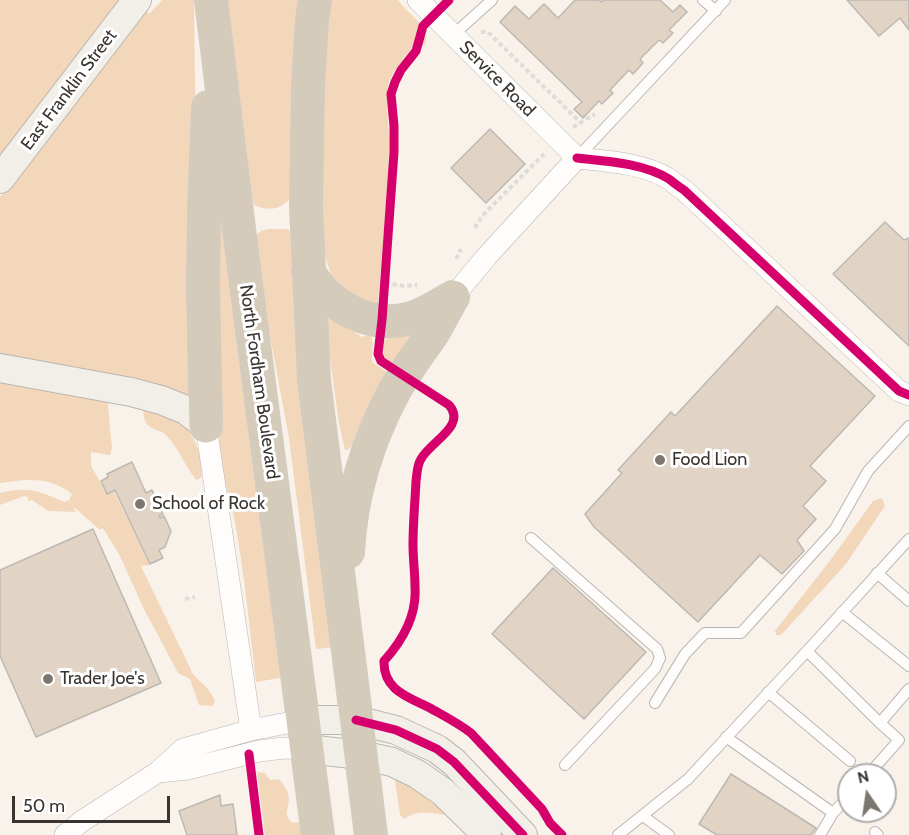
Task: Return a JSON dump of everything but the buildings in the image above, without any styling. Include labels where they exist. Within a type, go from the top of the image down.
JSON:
[{"type":"highway","points":[[315,0],[308,86],[306,207],[314,380],[371,835]]},
{"type":"highway","points":[[206,426],[203,286],[211,3]]},
{"type":"highway","name":"North Fordham Boulevard","points":[[211,3],[318,835]]},
{"type":"highway","points":[[308,271],[322,291],[338,304],[359,315],[382,320],[410,318],[453,297]]},
{"type":"highway","points":[[344,621],[349,538],[356,493],[367,451],[394,392],[453,297]]},
{"type":"street","name":"East Franklin Street","points":[[0,179],[137,0]]},
{"type":"street","name":"Service Road","points":[[418,0],[463,34],[577,158]]},
{"type":"street","points":[[453,297],[487,256],[577,158],[620,163],[667,178],[684,190],[899,391],[909,395]]},
{"type":"street","points":[[0,368],[130,392],[161,400],[186,410],[206,426],[251,730]]},
{"type":"street","points":[[158,772],[188,769],[259,751],[284,748],[305,734],[356,720],[396,730],[437,749],[454,762],[523,835]]},
{"type":"street","points":[[65,835],[82,821],[158,772],[183,749],[251,730],[305,734],[361,755],[392,762],[417,774],[443,792],[474,832]]},
{"type":"lane","points":[[463,34],[492,0]]},
{"type":"lane","points":[[703,0],[716,11]]},
{"type":"lane","points":[[577,158],[726,0]]},
{"type":"lane","points":[[655,703],[685,654],[705,633],[741,633],[835,529],[868,471],[909,426]]},
{"type":"lane","points":[[531,538],[657,649],[660,658],[655,669],[565,765]]},
{"type":"lane","points":[[618,835],[688,779],[909,539]]},
{"type":"lane","points":[[877,573],[909,601]]},
{"type":"lane","points":[[842,612],[909,666]]},
{"type":"lane","points":[[807,651],[899,740],[879,763]]},
{"type":"lane","points":[[880,723],[909,689]]},
{"type":"lane","points":[[768,692],[850,761]]},
{"type":"lane","points":[[726,737],[833,813]]},
{"type":"lane","points":[[820,835],[837,809]]},
{"type":"lane","points":[[643,816],[669,835]]},
{"type":"path","points":[[463,34],[488,32],[581,123]]},
{"type":"path","points":[[475,228],[482,216],[548,149]]},
{"type":"path","points":[[451,264],[461,249]]},
{"type":"path","points":[[382,320],[385,278],[404,286],[421,285]]},
{"type":"path","points":[[184,599],[195,597]]},
{"type":"shaded area","points":[[0,0],[122,0],[0,158]]},
{"type":"shaded area","points":[[162,0],[194,0],[199,399],[0,359],[0,197],[145,9],[149,14]]},
{"type":"shaded area","points":[[227,0],[305,0],[295,194],[277,208],[267,209],[254,205],[250,190]]},
{"type":"shaded area","points":[[330,0],[398,0],[422,26],[426,38],[425,45],[415,44],[389,82],[388,167],[378,304],[363,303],[332,278],[320,241],[325,45]]},
{"type":"shaded area","points":[[218,206],[231,257],[286,677],[256,682],[242,566],[222,466],[218,426],[216,332]]},
{"type":"shaded area","points":[[287,229],[292,232],[335,647],[316,649],[289,438],[252,239],[261,231]]},
{"type":"shaded area","points":[[329,316],[362,337],[370,334],[373,342],[373,363],[388,374],[357,442],[347,450],[345,450],[339,423],[325,323]]},
{"type":"shaded area","points":[[389,336],[412,336],[393,365],[383,357],[384,341]]},
{"type":"shaded area","points":[[0,377],[107,395],[112,448],[110,455],[91,452],[91,466],[107,494],[114,491],[150,565],[141,566],[193,674],[215,700],[213,706],[199,705],[190,679],[178,673],[143,607],[120,556],[103,528],[100,530],[75,508],[77,512],[48,511],[32,500],[28,501],[28,497],[24,496],[0,505],[0,493],[10,491],[33,491],[64,502],[69,500],[72,494],[55,484],[38,480],[0,483]]},
{"type":"shaded area","points":[[144,407],[173,418],[190,433],[200,455],[201,478],[196,480],[167,436],[147,424]]},
{"type":"shaded area","points":[[882,498],[885,506],[846,564],[781,635],[776,635],[775,631],[873,501]]},
{"type":"shaded area","points":[[257,772],[265,773],[270,780],[279,779],[284,785],[289,798],[287,816],[293,823],[299,822],[303,835],[265,835]]},
{"type":"shaded area","points":[[396,777],[415,786],[447,814],[419,813],[404,819],[400,815]]},
{"type":"cycle path","points":[[449,0],[423,26],[416,51],[401,70],[391,94],[394,152],[378,354],[381,361],[449,405],[454,420],[451,427],[426,452],[419,464],[413,529],[414,608],[403,636],[384,661],[385,671],[392,686],[398,691],[471,733],[542,809],[550,823],[562,835]]},
{"type":"cycle path","points":[[577,158],[636,166],[669,179],[684,190],[899,391],[909,395]]},
{"type":"cycle path","points":[[356,720],[396,730],[437,749],[454,762],[523,835]]},
{"type":"cycle path","points":[[249,754],[259,835]]},
{"type":"place","name":"Food Lion","points":[[660,460]]},
{"type":"place","name":"School of Rock","points":[[140,504]]},
{"type":"place","name":"Trader Joe's","points":[[48,679]]}]
